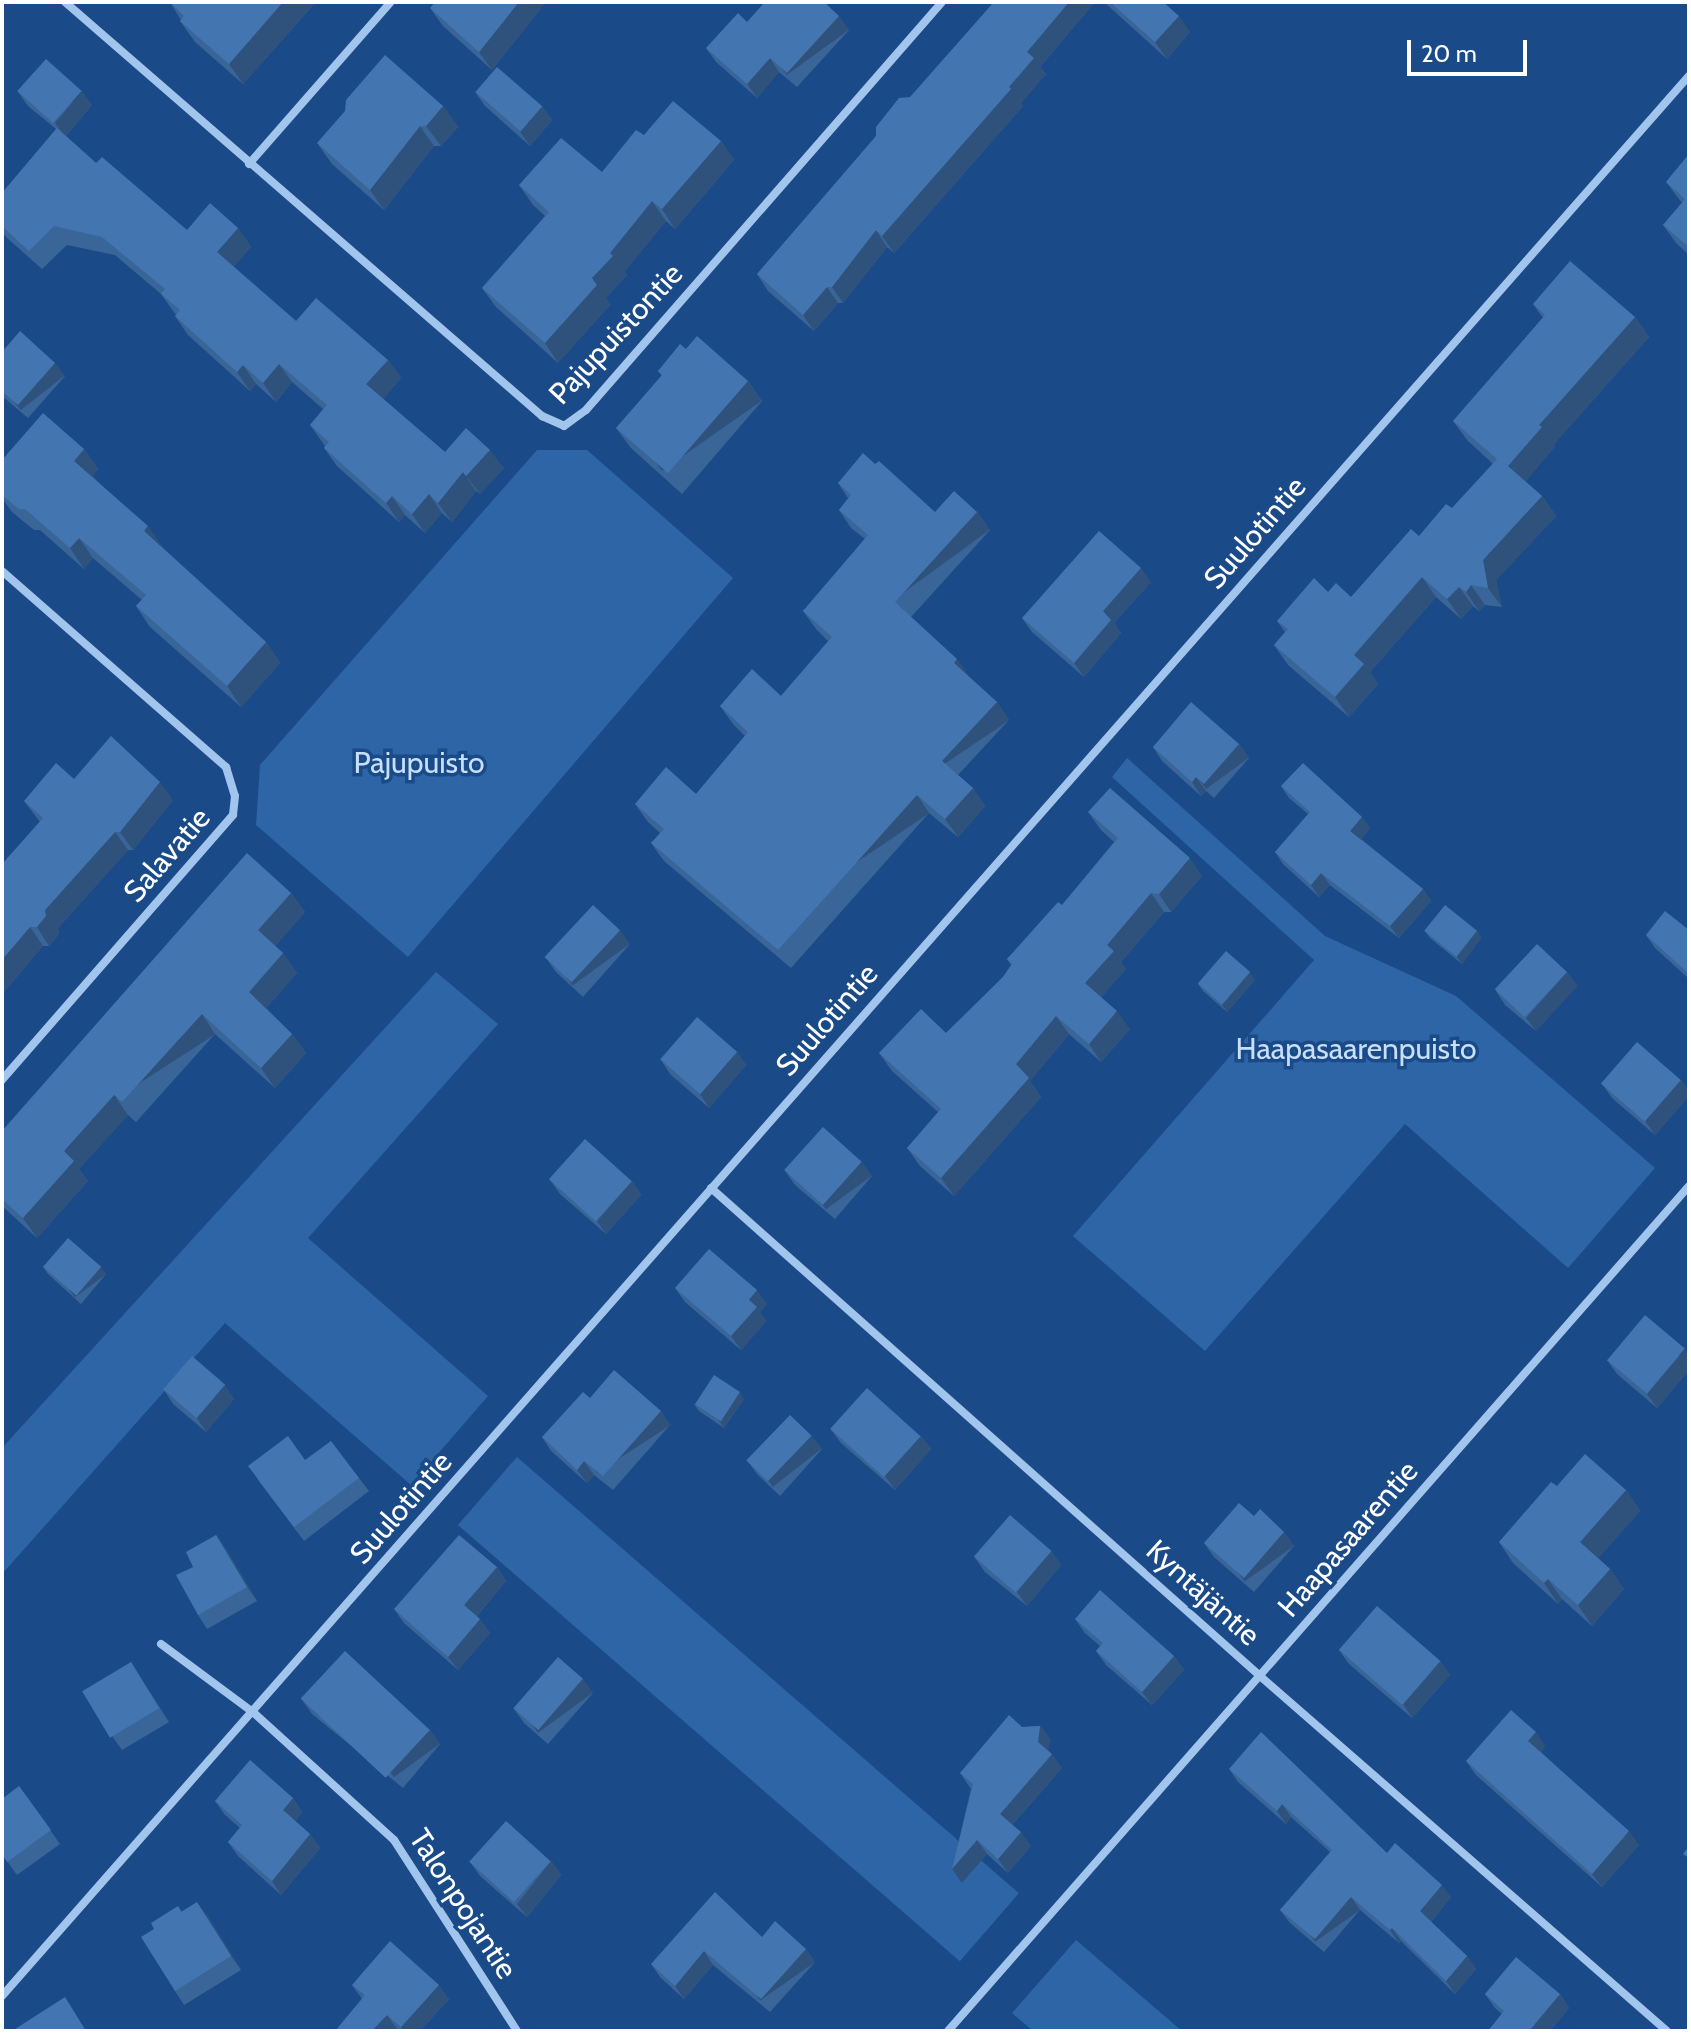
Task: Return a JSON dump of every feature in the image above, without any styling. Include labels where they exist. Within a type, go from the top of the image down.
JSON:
[{"type":"street","name":"Pajupuistontie","points":[[65,2],[542,416],[564,426],[586,410],[942,2]]},
{"type":"street","points":[[249,164],[391,2]]},
{"type":"street","name":"Suulotintie","points":[[2,1996],[254,1713],[711,1188],[1689,76]]},
{"type":"street","name":"Salavatie","points":[[2,571],[226,767],[235,796],[233,815],[2,1080]]},
{"type":"street","name":"Haapasaarentie","points":[[948,2031],[1689,1186]]},
{"type":"street","name":"Kyntäjäntie","points":[[711,1188],[1260,1676],[1667,2031]]},
{"type":"street","name":"Talonpojantie","points":[[161,1644],[254,1713],[394,1840],[517,2031]]},
{"type":"green space","name":"Pajupuisto","points":[[537,450],[587,450],[733,578],[408,957],[256,825],[260,765]]},
{"type":"green space","name":"Haapasaarenpuisto","points":[[1127,758],[1325,936],[1456,996],[1655,1168],[1568,1268],[1405,1124],[1205,1351],[1073,1236],[1314,960],[1112,777]]},
{"type":"green space","points":[[436,972],[498,1024],[308,1238],[488,1396],[411,1485],[225,1323],[2,1574],[2,1448]]},
{"type":"green space","points":[[517,1457],[1019,1893],[960,1961],[458,1525]]},
{"type":"green space","points":[[1076,1940],[1182,2031],[1033,2031],[1012,2013]]},
{"type":"building","points":[[170,2],[283,2],[229,64],[180,21],[184,16]]},
{"type":"building","points":[[435,2],[519,2],[479,52],[430,8]]},
{"type":"building","points":[[765,2],[824,2],[839,16],[787,73],[770,58],[747,84],[706,48],[738,13],[747,22]]},
{"type":"building","points":[[994,2],[1069,2],[1027,52],[1034,58],[1009,87],[1011,89],[882,236],[876,230],[832,287],[827,287],[803,315],[757,274],[876,136],[876,127],[899,98],[910,97]]},
{"type":"building","points":[[1110,2],[1163,2],[1179,16],[1155,42]]},
{"type":"building","points":[[385,55],[443,106],[426,126],[420,126],[370,190],[317,143],[345,111],[346,100]]},
{"type":"building","points":[[46,59],[82,91],[53,123],[17,91]]},
{"type":"building","points":[[497,67],[542,106],[521,131],[475,92]]},
{"type":"building","points":[[673,101],[721,141],[662,209],[652,201],[610,253],[613,256],[592,278],[597,285],[545,343],[482,288],[549,212],[519,185],[561,138],[602,172],[636,130],[644,135]]},
{"type":"building","points":[[57,128],[96,163],[102,157],[187,230],[210,203],[238,228],[217,252],[296,321],[316,298],[388,360],[366,384],[445,452],[466,428],[490,450],[466,476],[463,472],[438,503],[429,494],[412,514],[392,496],[386,503],[324,448],[329,442],[310,425],[327,405],[279,364],[263,383],[243,365],[237,372],[175,316],[180,310],[161,294],[165,289],[102,237],[54,226],[29,251],[2,226],[2,193]]},
{"type":"building","points":[[1689,154],[1689,247],[1663,225],[1685,199],[1666,182]]},
{"type":"building","points":[[1570,261],[1635,317],[1539,425],[1542,427],[1508,466],[1542,496],[1483,560],[1488,588],[1471,585],[1466,592],[1459,587],[1447,599],[1422,577],[1354,655],[1364,664],[1335,697],[1274,645],[1288,629],[1277,621],[1314,578],[1328,592],[1336,583],[1351,597],[1411,529],[1419,536],[1446,504],[1452,508],[1497,459],[1453,421],[1545,315],[1533,304]]},
{"type":"building","points":[[20,331],[55,363],[18,405],[2,391],[2,352]]},
{"type":"building","points":[[697,336],[748,381],[668,473],[616,428],[662,375],[658,371],[680,344],[686,349]]},
{"type":"building","points":[[43,413],[84,449],[74,461],[148,526],[144,531],[266,642],[227,686],[136,606],[146,595],[79,538],[70,548],[25,509],[19,509],[2,495],[2,460]]},
{"type":"building","points":[[863,453],[875,464],[879,461],[935,512],[954,491],[977,512],[895,602],[957,659],[954,663],[997,702],[942,761],[973,788],[945,819],[917,795],[778,950],[651,843],[664,829],[635,804],[666,767],[696,794],[748,732],[720,706],[752,669],[781,696],[832,637],[803,611],[868,535],[839,510],[851,495],[838,483]]},
{"type":"building","points":[[1099,531],[1141,568],[1103,611],[1111,620],[1074,663],[1022,618]]},
{"type":"building","points":[[1191,702],[1239,744],[1204,784],[1196,777],[1192,782],[1153,747]]},
{"type":"building","points":[[111,736],[160,782],[120,832],[115,832],[45,910],[46,916],[37,927],[30,927],[2,960],[2,864],[43,818],[24,801],[56,763],[74,779]]},
{"type":"building","points":[[1303,763],[1362,817],[1350,831],[1423,889],[1390,926],[1321,873],[1311,885],[1275,852],[1310,812],[1281,786]]},
{"type":"building","points":[[1110,788],[1190,858],[1159,894],[1151,893],[1107,945],[1114,951],[1085,983],[1117,1011],[1089,1044],[1056,1016],[1016,1064],[1029,1078],[941,1178],[907,1148],[941,1109],[879,1053],[921,1009],[946,1033],[1003,977],[1012,964],[1007,959],[1058,902],[1062,905],[1118,838],[1088,812]]},
{"type":"building","points":[[247,853],[291,893],[258,930],[283,953],[249,992],[292,1034],[261,1068],[202,1014],[122,1102],[114,1095],[64,1151],[74,1161],[23,1218],[2,1199],[2,1131]]},
{"type":"building","points":[[593,905],[620,930],[572,982],[545,957]]},
{"type":"building","points":[[1445,905],[1477,931],[1456,956],[1424,931]]},
{"type":"building","points":[[1665,911],[1689,930],[1689,974],[1646,935]]},
{"type":"building","points":[[1537,944],[1567,972],[1525,1017],[1495,989]]},
{"type":"building","points":[[1226,951],[1250,972],[1222,1004],[1198,983]]},
{"type":"building","points":[[697,1017],[737,1052],[700,1094],[660,1059]]},
{"type":"building","points":[[1637,1042],[1681,1080],[1645,1122],[1601,1084]]},
{"type":"building","points":[[823,1127],[862,1162],[823,1205],[784,1170]]},
{"type":"building","points":[[585,1139],[632,1181],[596,1221],[549,1179]]},
{"type":"building","points":[[68,1238],[101,1267],[76,1296],[43,1267]]},
{"type":"building","points":[[709,1249],[757,1290],[749,1300],[757,1307],[731,1336],[675,1288]]},
{"type":"building","points":[[1645,1315],[1685,1348],[1647,1394],[1607,1360]]},
{"type":"building","points":[[192,1356],[225,1385],[196,1418],[163,1389]]},
{"type":"building","points":[[614,1370],[661,1411],[603,1476],[584,1461],[577,1470],[542,1437],[583,1392],[590,1398]]},
{"type":"building","points":[[714,1375],[740,1392],[721,1421],[695,1404]]},
{"type":"building","points":[[867,1388],[921,1436],[884,1477],[830,1429]]},
{"type":"building","points":[[790,1415],[812,1436],[768,1481],[746,1460]]},
{"type":"building","points":[[288,1436],[305,1460],[331,1441],[359,1478],[294,1527],[248,1466]]},
{"type":"building","points":[[1585,1454],[1626,1490],[1580,1542],[1610,1569],[1578,1605],[1548,1579],[1544,1583],[1499,1542],[1551,1482],[1557,1486]]},
{"type":"building","points":[[1239,1503],[1254,1516],[1260,1509],[1284,1532],[1244,1578],[1204,1543]]},
{"type":"building","points":[[1010,1515],[1052,1551],[1015,1593],[974,1557]]},
{"type":"building","points":[[216,1535],[247,1587],[198,1615],[176,1575],[193,1567],[186,1552]]},
{"type":"building","points":[[459,1535],[497,1567],[464,1605],[480,1619],[448,1657],[394,1609]]},
{"type":"building","points":[[1100,1590],[1174,1656],[1142,1692],[1096,1651],[1103,1643],[1075,1619]]},
{"type":"building","points":[[1377,1606],[1440,1661],[1402,1705],[1339,1650]]},
{"type":"building","points":[[345,1651],[430,1730],[386,1778],[301,1699]]},
{"type":"building","points":[[558,1657],[583,1679],[538,1730],[513,1708]]},
{"type":"building","points":[[131,1662],[159,1708],[110,1738],[82,1691]]},
{"type":"building","points":[[1511,1710],[1536,1732],[1528,1741],[1629,1831],[1592,1874],[1466,1761]]},
{"type":"building","points":[[1009,1715],[1022,1727],[1040,1726],[1038,1742],[1052,1754],[1000,1814],[1021,1832],[998,1859],[977,1840],[952,1869],[973,1784],[960,1773]]},
{"type":"building","points":[[1261,1732],[1387,1853],[1395,1843],[1442,1885],[1420,1911],[1467,1956],[1446,1981],[1392,1928],[1390,1930],[1351,1897],[1315,1939],[1280,1910],[1332,1850],[1282,1804],[1277,1811],[1229,1769]]},
{"type":"building","points":[[250,1760],[293,1798],[283,1810],[310,1834],[272,1881],[228,1842],[242,1825],[215,1801]]},
{"type":"building","points":[[19,1786],[51,1830],[7,1862],[2,1854],[2,1799]]},
{"type":"building","points":[[506,1821],[551,1861],[514,1902],[469,1862]]},
{"type":"building","points":[[715,1892],[762,1937],[775,1921],[806,1949],[761,1999],[704,1951],[675,1986],[651,1964]]},
{"type":"building","points":[[197,1902],[231,1956],[175,1991],[141,1937],[154,1929],[151,1923],[178,1906],[181,1912]]},
{"type":"building","points":[[390,1941],[439,1985],[401,2027],[387,2015],[372,2031],[335,2031],[365,1995],[352,1985]]},
{"type":"building","points":[[1516,1957],[1560,1994],[1529,2031],[1488,2031],[1504,2011],[1485,1994]]},
{"type":"building","points":[[65,1997],[86,2031],[12,2031]]}]
